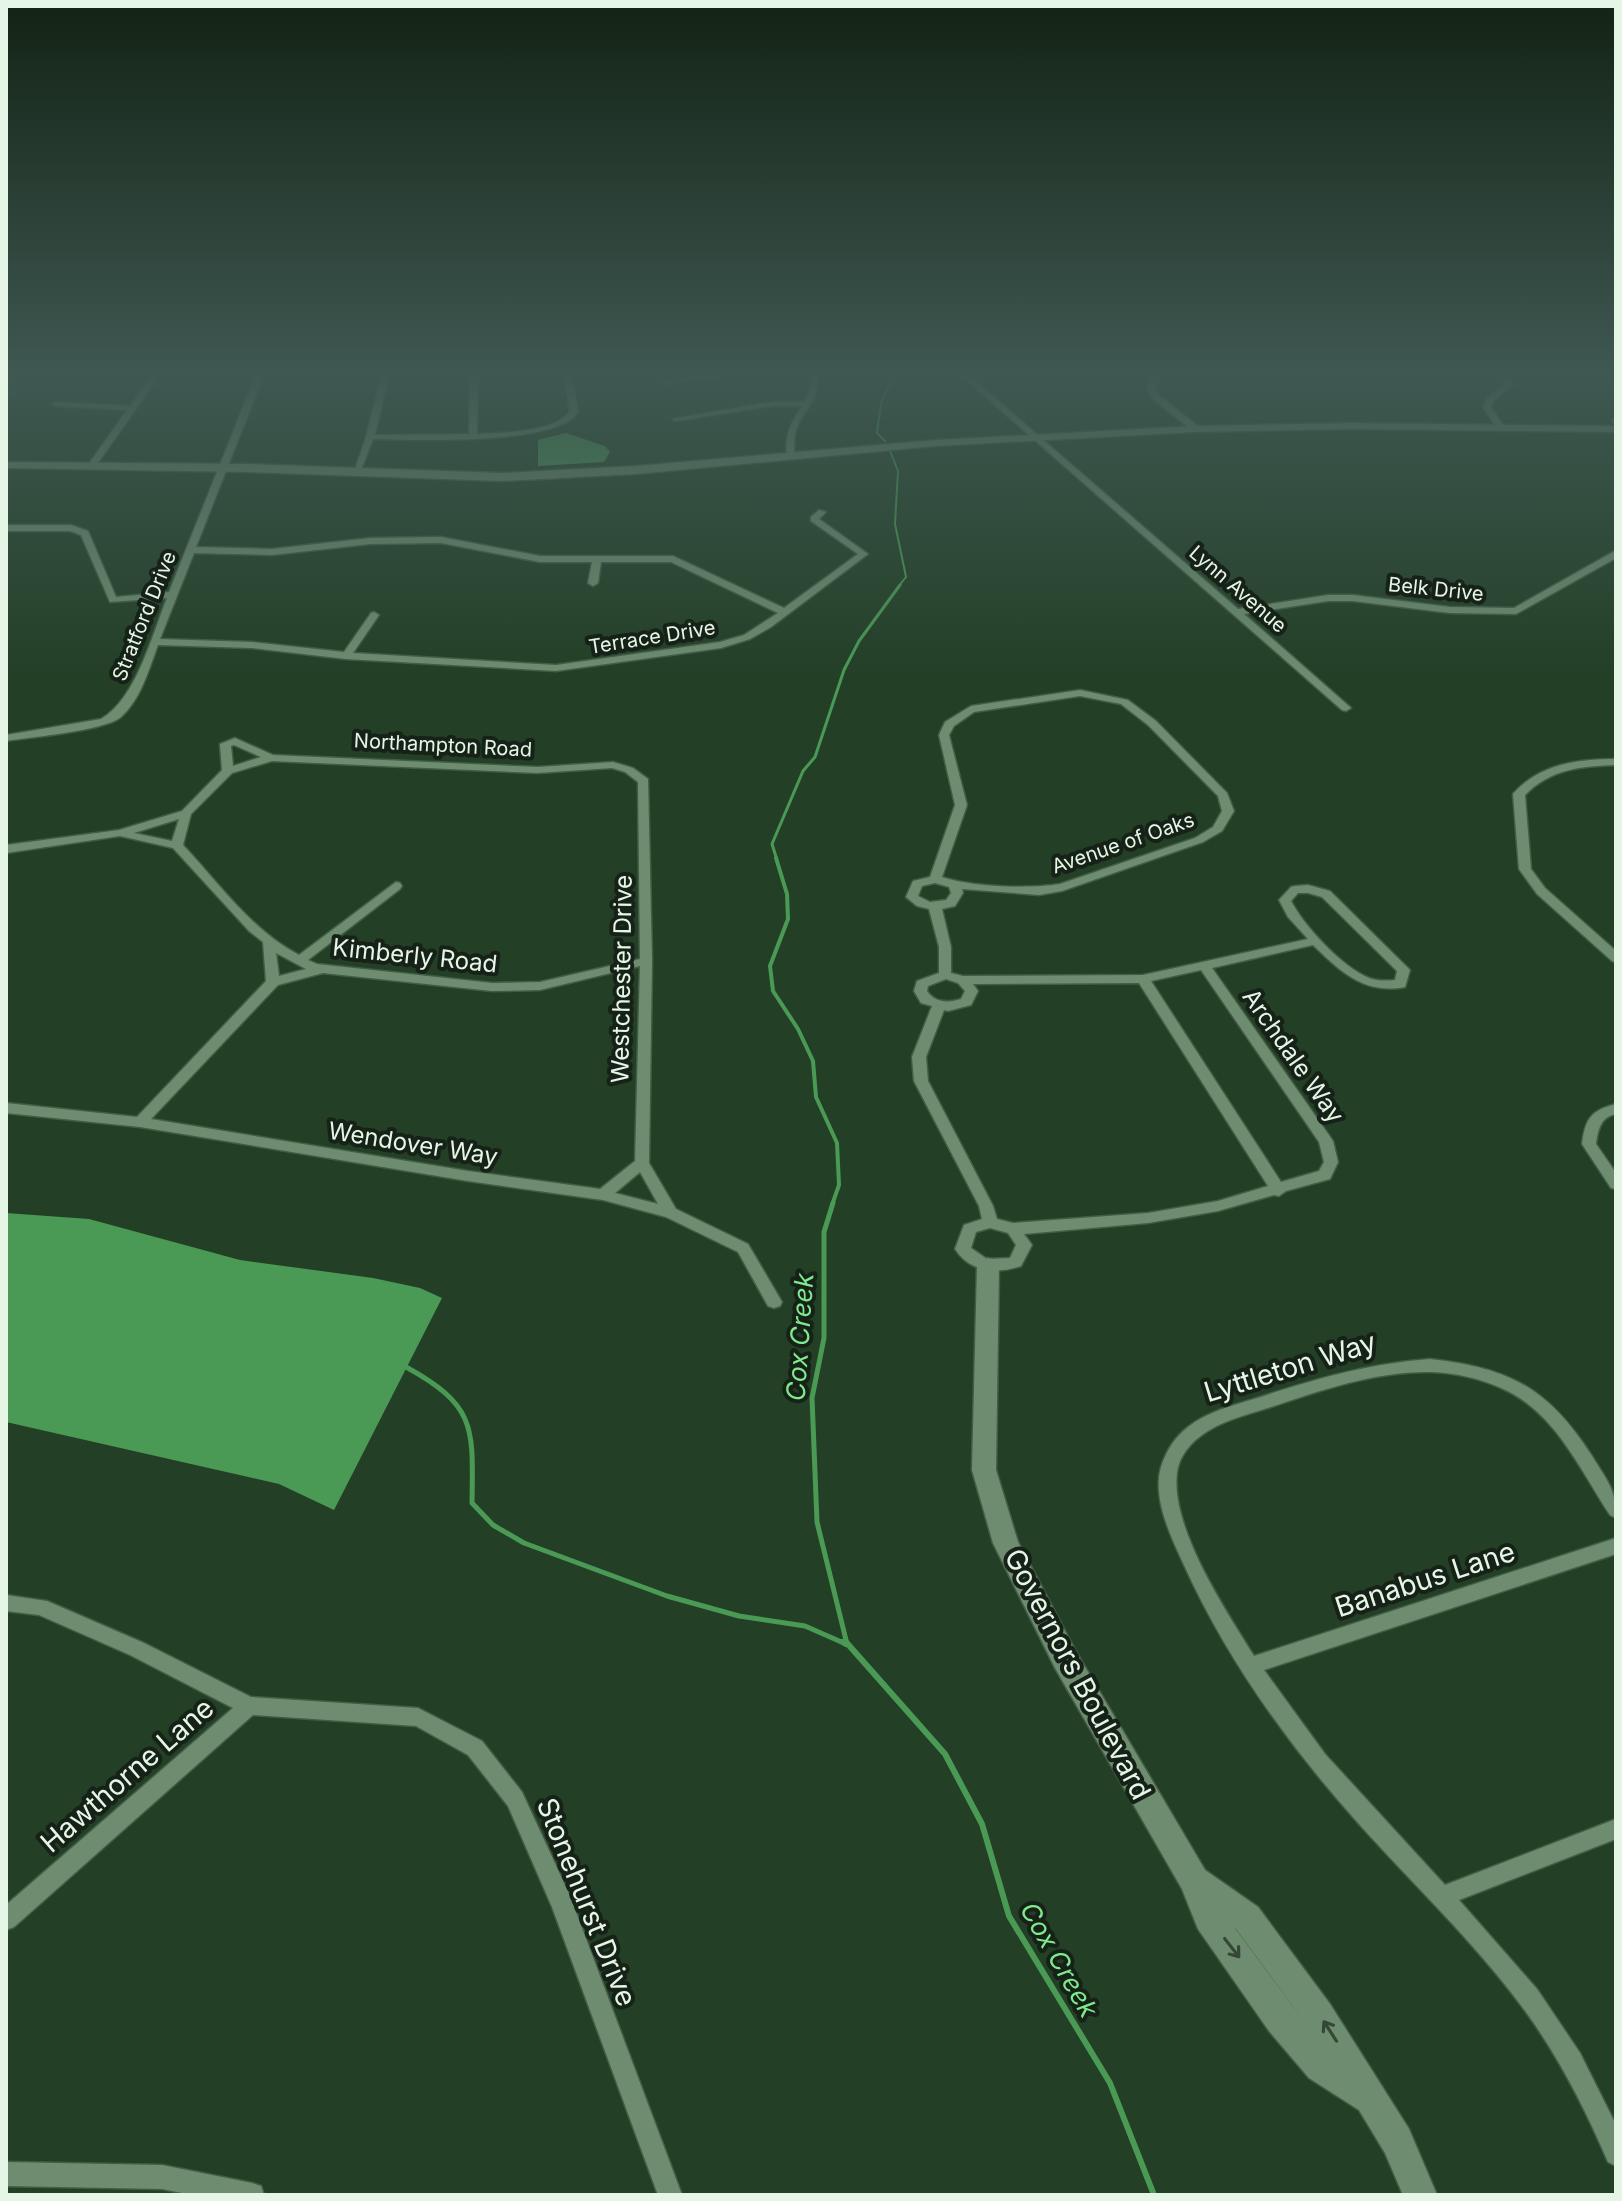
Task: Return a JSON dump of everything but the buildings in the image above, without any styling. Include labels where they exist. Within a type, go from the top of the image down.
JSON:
[{"type":"street","name":"Stratford Drive","points":[[6,738],[89,727],[118,714],[136,689],[220,475]]},
{"type":"street","points":[[419,475],[561,475]]},
{"type":"street","name":"Lynn Avenue","points":[[1079,475],[1346,708]]},
{"type":"street","name":"Terrace Drive","points":[[154,642],[252,645],[346,656],[522,668],[581,667],[721,645],[747,637],[864,554],[814,519],[822,512]]},
{"type":"street","points":[[6,528],[71,528],[85,533],[113,600],[173,595]]},
{"type":"street","points":[[191,550],[272,552],[370,541],[441,540],[524,557],[673,559],[784,612]]},
{"type":"street","name":"Belk Drive","points":[[1237,612],[1353,598],[1450,610],[1516,611],[1616,554]]},
{"type":"street","points":[[593,583],[597,558]]},
{"type":"street","points":[[346,656],[374,615]]},
{"type":"street","name":"Avenue of Oaks","points":[[935,879],[961,805],[944,735],[949,724],[971,709],[1080,693],[1124,702],[1145,717],[1214,785],[1223,795],[1228,811],[1218,829],[1199,840],[1062,887],[1039,891],[954,885]]},
{"type":"street","name":"Northampton Road","points":[[228,771],[225,744],[235,741],[271,758]]},
{"type":"street","name":"Northampton Road","points":[[6,849],[120,833],[186,813],[228,771],[271,758],[538,770],[613,765]]},
{"type":"street","points":[[1616,762],[1590,762],[1558,770],[1532,779],[1519,794],[1525,869],[1541,891],[1616,958]]},
{"type":"street","name":"Westchester Drive","points":[[613,765],[629,770],[644,781],[646,961],[642,1163]]},
{"type":"street","points":[[120,833],[177,845],[186,813]]},
{"type":"street","name":"Kimberly Road","points":[[177,845],[269,941],[299,961],[322,969],[504,987],[540,986],[646,961]]},
{"type":"street","points":[[935,879],[954,885],[956,898],[935,907],[918,903],[911,893],[917,884],[935,879]]},
{"type":"street","points":[[299,961],[396,886]]},
{"type":"street","points":[[1295,890],[1326,894],[1404,970],[1404,980],[1400,984],[1378,987],[1358,979],[1316,941],[1292,914],[1285,900],[1295,890]]},
{"type":"street","points":[[935,907],[945,947],[945,975]]},
{"type":"street","points":[[269,941],[273,982]]},
{"type":"street","points":[[963,980],[972,991],[966,1002],[948,1007],[926,1000],[920,991],[927,980],[945,975],[963,980],[1143,979],[1316,941]]},
{"type":"street","name":"Archdale Way","points":[[1013,1229],[1148,1218],[1279,1191],[1325,1175],[1331,1162],[1326,1141],[1204,966]]},
{"type":"street","points":[[140,1122],[273,982],[322,969]]},
{"type":"street","points":[[1143,979],[1279,1191]]},
{"type":"street","points":[[939,1005],[919,1057],[921,1081],[986,1206],[990,1222]]},
{"type":"street","name":"Wendover Way","points":[[6,1108],[140,1122],[603,1195],[671,1213],[743,1248],[774,1302]]},
{"type":"street","points":[[1616,1109],[1603,1112],[1591,1127],[1589,1144],[1616,1184]]},
{"type":"street","points":[[603,1195],[642,1163],[671,1213]]},
{"type":"street","points":[[990,1222],[1013,1229],[1024,1245],[1017,1261],[995,1268],[972,1261],[961,1245],[969,1229],[990,1222]]},
{"type":"street","name":"Governors Boulevard","points":[[988,1266],[984,1470],[1006,1543],[1065,1659],[1194,1880],[1209,1918],[1280,2020],[1321,2066],[1369,2098],[1397,2141],[1420,2195]]},
{"type":"street","name":"Lyttleton Way","points":[[1616,1510],[1549,1411],[1507,1383],[1466,1368],[1414,1365],[1368,1372],[1203,1424],[1185,1438],[1173,1457],[1168,1475],[1170,1513],[1206,1592],[1252,1665],[1317,1760],[1512,1976],[1552,2030],[1593,2102],[1616,2154]]},
{"type":"street","name":"Banabus Lane","points":[[1252,1665],[1616,1546]]},
{"type":"street","name":"Stonehurst Drive","points":[[6,1603],[40,1607],[137,1649],[249,1706],[418,1717],[475,1748],[515,1799],[562,1904],[670,2195]]},
{"type":"street","name":"Hawthorne Lane","points":[[6,1919],[249,1706]]},
{"type":"street","points":[[1441,1897],[1616,1829]]},
{"type":"street","points":[[6,2174],[162,2177],[252,2195]]},
{"type":"shaded area","points":[[6,1213],[89,1219],[240,1260],[373,1278],[420,1288],[442,1298],[334,1510],[279,1484],[6,1422]]},
{"type":"waterway","name":"Cox Creek","points":[[898,475],[895,524],[906,577],[898,587]]},
{"type":"waterway","name":"Cox Creek","points":[[777,860],[772,844],[803,771],[815,757],[844,670],[859,641],[900,585]]},
{"type":"waterway","name":"Cox Creek","points":[[776,858],[787,894],[788,919],[770,966],[773,991],[798,1029],[813,1061],[816,1097],[837,1143],[839,1185],[832,1205]]},
{"type":"waterway","name":"Cox Creek","points":[[833,1203],[824,1232],[824,1338],[812,1398],[817,1522],[847,1643]]},
{"type":"waterway","points":[[406,1367],[446,1394],[458,1407],[470,1437],[472,1503],[493,1525],[524,1543],[667,1596],[739,1616],[805,1626],[846,1644],[843,1642]]},
{"type":"waterway","name":"Cox Creek","points":[[847,1643],[945,1754],[982,1824],[1009,1916],[1110,2083],[1154,2195]]}]
